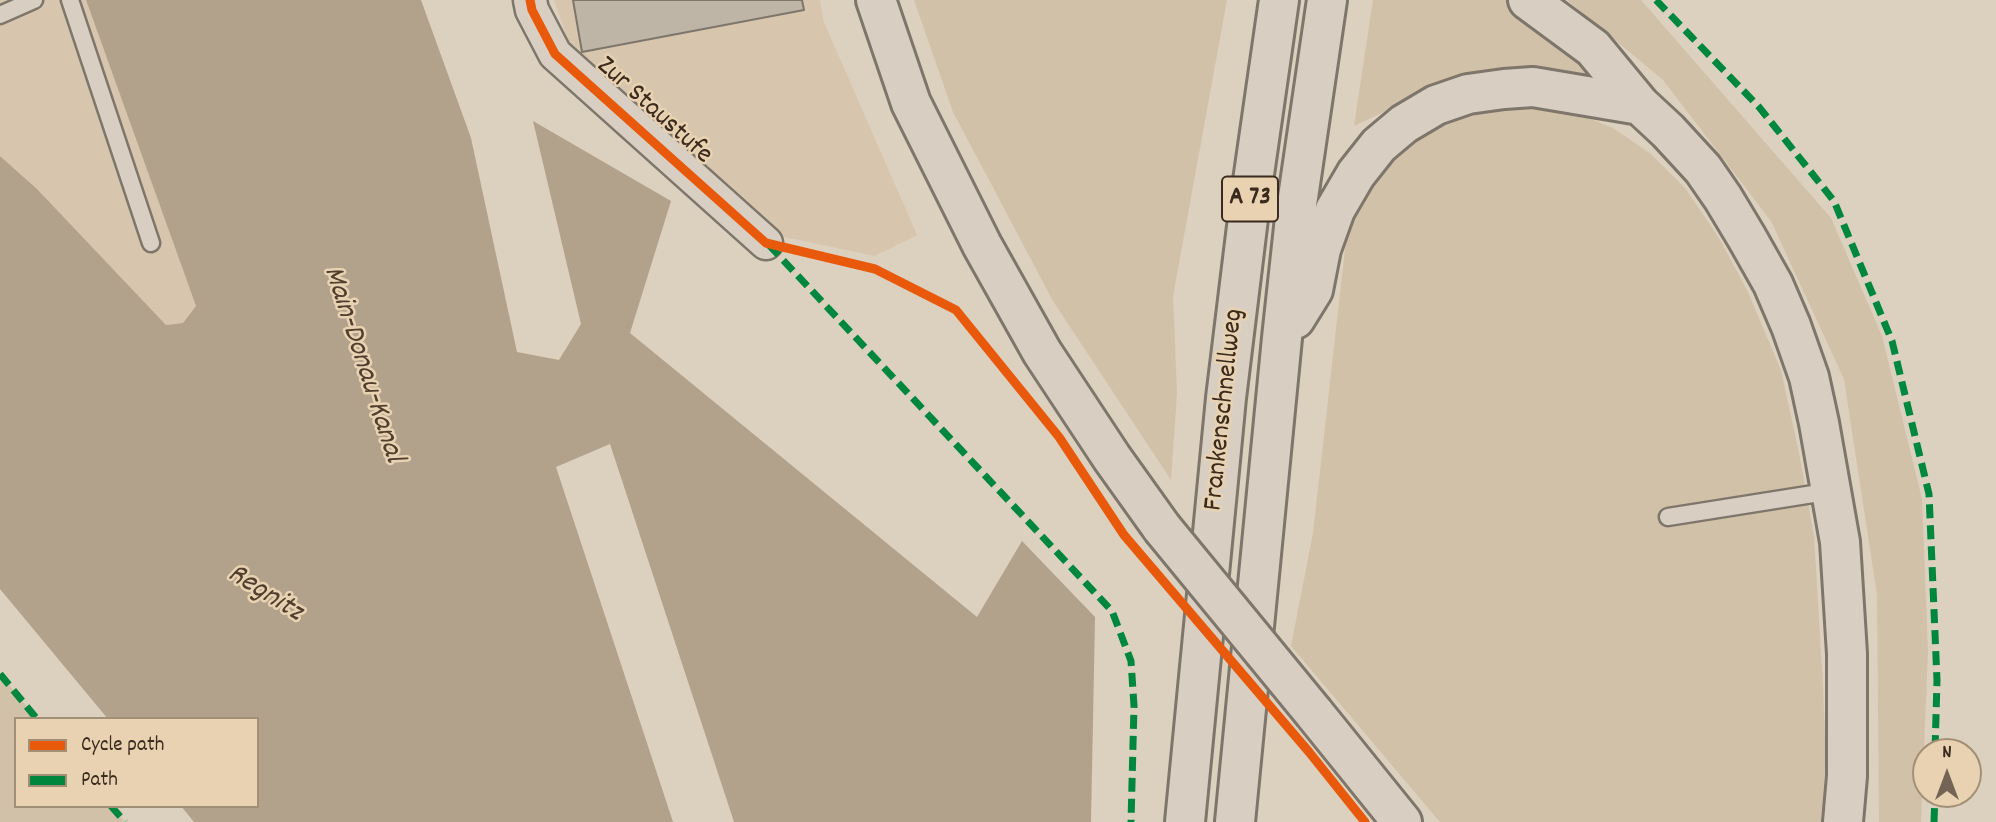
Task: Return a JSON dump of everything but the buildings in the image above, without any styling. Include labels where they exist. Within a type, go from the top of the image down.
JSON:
[{"type":"main road","points":[[876,0],[911,103],[982,245],[1042,352],[1162,528],[1402,822]]},
{"type":"main road","name":"Frankenschnellweg","points":[[1185,822],[1226,398],[1279,0]]},
{"type":"main road","name":"Frankenschnellweg","points":[[1235,822],[1295,218],[1327,0]]},
{"type":"main road","points":[[1528,0],[1593,48],[1640,105],[1703,169],[1724,198],[1773,284],[1791,326],[1809,377],[1840,542],[1847,654],[1847,776],[1843,822]]},
{"type":"main road","points":[[1282,338],[1313,290],[1321,249],[1335,210],[1356,174],[1379,145],[1404,124],[1436,105],[1468,94],[1504,89],[1533,87],[1640,105]]},
{"type":"street","name":"Zur Staustufe","points":[[530,0],[532,10],[555,54],[766,243]]},
{"type":"lane","points":[[0,15],[34,0]]},
{"type":"lane","points":[[70,0],[151,243]]},
{"type":"lane","points":[[1668,517],[1832,491]]},
{"type":"shaded area","points":[[0,0],[86,0],[196,306],[183,323],[166,325],[37,189],[0,156]]},
{"type":"shaded area","points":[[554,0],[820,0],[823,20],[917,235],[875,256],[770,234],[573,55]]},
{"type":"shaded area","points":[[914,0],[1227,0],[1173,296],[1177,393],[1171,480],[1053,301],[953,112]]},
{"type":"shaded area","points":[[1373,0],[1512,0],[1600,66],[1593,82],[1407,101],[1354,126]]},
{"type":"shaded area","points":[[1567,0],[1641,0],[1831,218],[1882,336],[1922,499],[1928,652],[1924,738],[1912,738],[1912,808],[1922,808],[1921,822],[1879,822],[1877,595],[1844,379],[1771,221],[1663,80]]},
{"type":"shaded area","points":[[1515,107],[1576,113],[1613,128],[1651,154],[1685,188],[1719,238],[1747,290],[1781,370],[1814,536],[1826,761],[1821,822],[1440,822],[1291,646],[1313,533],[1348,223],[1376,173],[1417,136],[1468,115]]},
{"type":"shaded area","points":[[0,674],[35,717],[14,717],[14,808],[113,808],[125,822],[0,822]]},
{"type":"water","points":[[86,0],[421,0],[471,138],[517,352],[559,360],[581,324],[533,121],[671,201],[630,333],[977,617],[1022,541],[1095,617],[1091,822],[734,822],[610,444],[556,467],[673,822],[194,822],[183,808],[259,808],[259,717],[106,717],[0,589],[0,156],[37,189],[166,325],[183,323],[196,306]]},
{"type":"marked path","points":[[1656,0],[1759,107],[1834,201],[1892,341],[1929,494],[1937,680],[1935,738]]},
{"type":"marked path","points":[[769,245],[1112,611],[1131,661],[1134,706],[1131,822]]},
{"type":"marked path","points":[[0,674],[35,717]]},
{"type":"marked path","points":[[113,808],[125,822]]},
{"type":"marked path","points":[[1934,808],[1934,822]]},
{"type":"cycle path","points":[[530,0],[532,10],[555,54],[766,243],[875,269],[956,310],[1059,437],[1124,535],[1309,752],[1365,822]]},
{"type":"water label","name":"Main-Donau-Kanal","points":[[361,365]]},
{"type":"water label","name":"Regnitz","points":[[264,595]]}]
